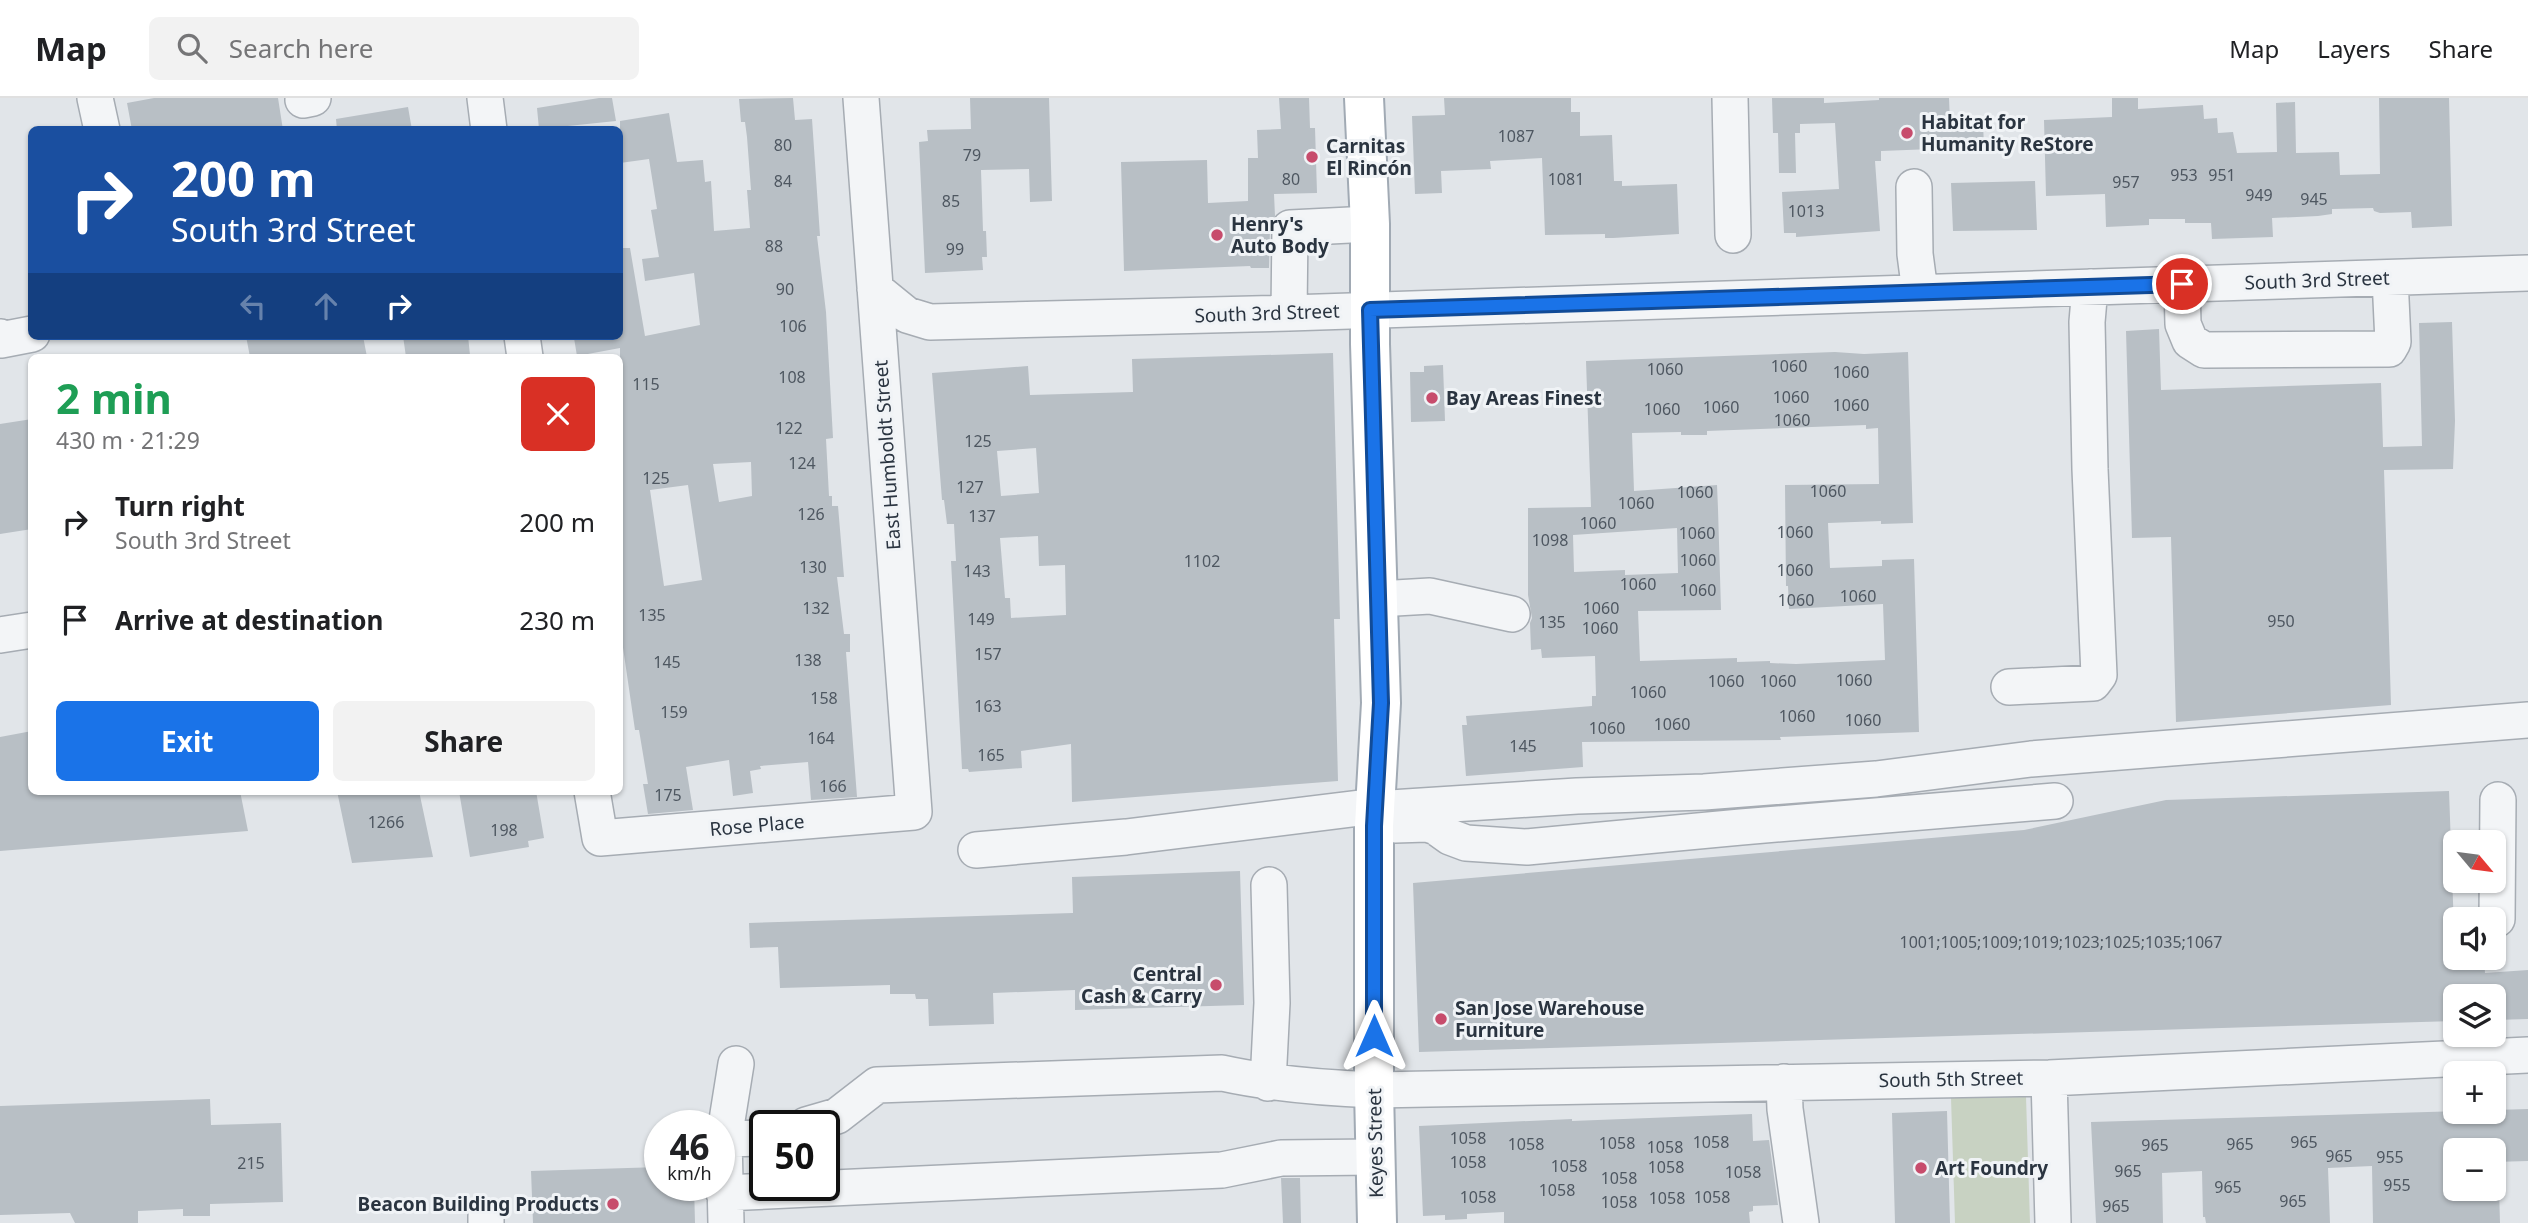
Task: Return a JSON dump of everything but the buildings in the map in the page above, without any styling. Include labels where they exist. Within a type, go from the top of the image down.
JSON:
[{"type":"main road","name":"Keyes Street","points":[[1364,98],[1370,224],[1381,703],[1375,814],[1374,1090],[1377,1223]]},
{"type":"street","points":[[94,98],[101,126]]},
{"type":"street","points":[[485,98],[488,126]]},
{"type":"street","name":"East Humboldt Street","points":[[861,98],[914,811]]},
{"type":"street","points":[[1730,98],[1733,235]]},
{"type":"street","points":[[1914,187],[1915,254],[1920,292]]},
{"type":"street","points":[[1289,313],[1290,228],[1370,224]]},
{"type":"street","name":"South 3rd Street","points":[[930,322],[2528,273]]},
{"type":"street","points":[[2182,284],[2183,324],[2190,341],[2204,349],[2389,349],[2393,342],[2390,278]]},
{"type":"street","points":[[2009,687],[2092,683],[2099,676],[2090,455],[2087,322],[2090,287]]},
{"type":"street","points":[[875,289],[906,314],[930,322]]},
{"type":"street","points":[[881,373],[894,345],[930,322]]},
{"type":"street","points":[[0,337],[1,340],[28,335]]},
{"type":"street","points":[[1378,598],[1430,596],[1512,614]]},
{"type":"street","points":[[0,635],[28,631]]},
{"type":"street","points":[[976,850],[1577,796],[1704,792],[1876,779],[2031,759],[2528,720]]},
{"type":"street","name":"Rose Place","points":[[593,795],[600,838],[914,811]]},
{"type":"street","points":[[2498,800],[2513,850],[2500,907]]},
{"type":"street","points":[[1375,814],[1427,824],[1466,843],[1527,847],[2056,802]]},
{"type":"street","points":[[1268,1083],[1272,1003],[1269,885]]},
{"type":"street","name":"South 5th Street","points":[[840,1114],[877,1086],[1222,1073],[1268,1083],[1374,1090],[2049,1078],[2528,1055]]},
{"type":"street","points":[[729,1110],[736,1064]]},
{"type":"street","points":[[2049,1078],[2053,1223]]},
{"type":"street","points":[[1784,1082],[1785,1109],[1801,1223]]},
{"type":"street","points":[[725,1208],[1222,1170],[1281,1158],[1375,1157]]},
{"type":"green space","points":[[2026,1097],[2030,1223],[1955,1223],[1951,1098]]},
{"type":"place","name":"Habitat for Humanity ReStore","points":[[1907,133]]},
{"type":"place","name":"Carnitas El Rincón","points":[[1312,157]]},
{"type":"place","name":"Henry's Auto Body","points":[[1217,235]]},
{"type":"place","name":"Bay Areas Finest","points":[[1432,398]]},
{"type":"place","name":"Central Cash & Carry","points":[[1216,985]]},
{"type":"place","name":"San Jose Warehouse Furniture","points":[[1441,1019]]},
{"type":"place","name":"Art Foundry","points":[[1921,1168]]},
{"type":"place","name":"Beacon Building Products","points":[[613,1204]]},
{"type":"route","points":[[1374,1036],[1374,826],[1381,703],[1370,310],[2182,284]]}]
